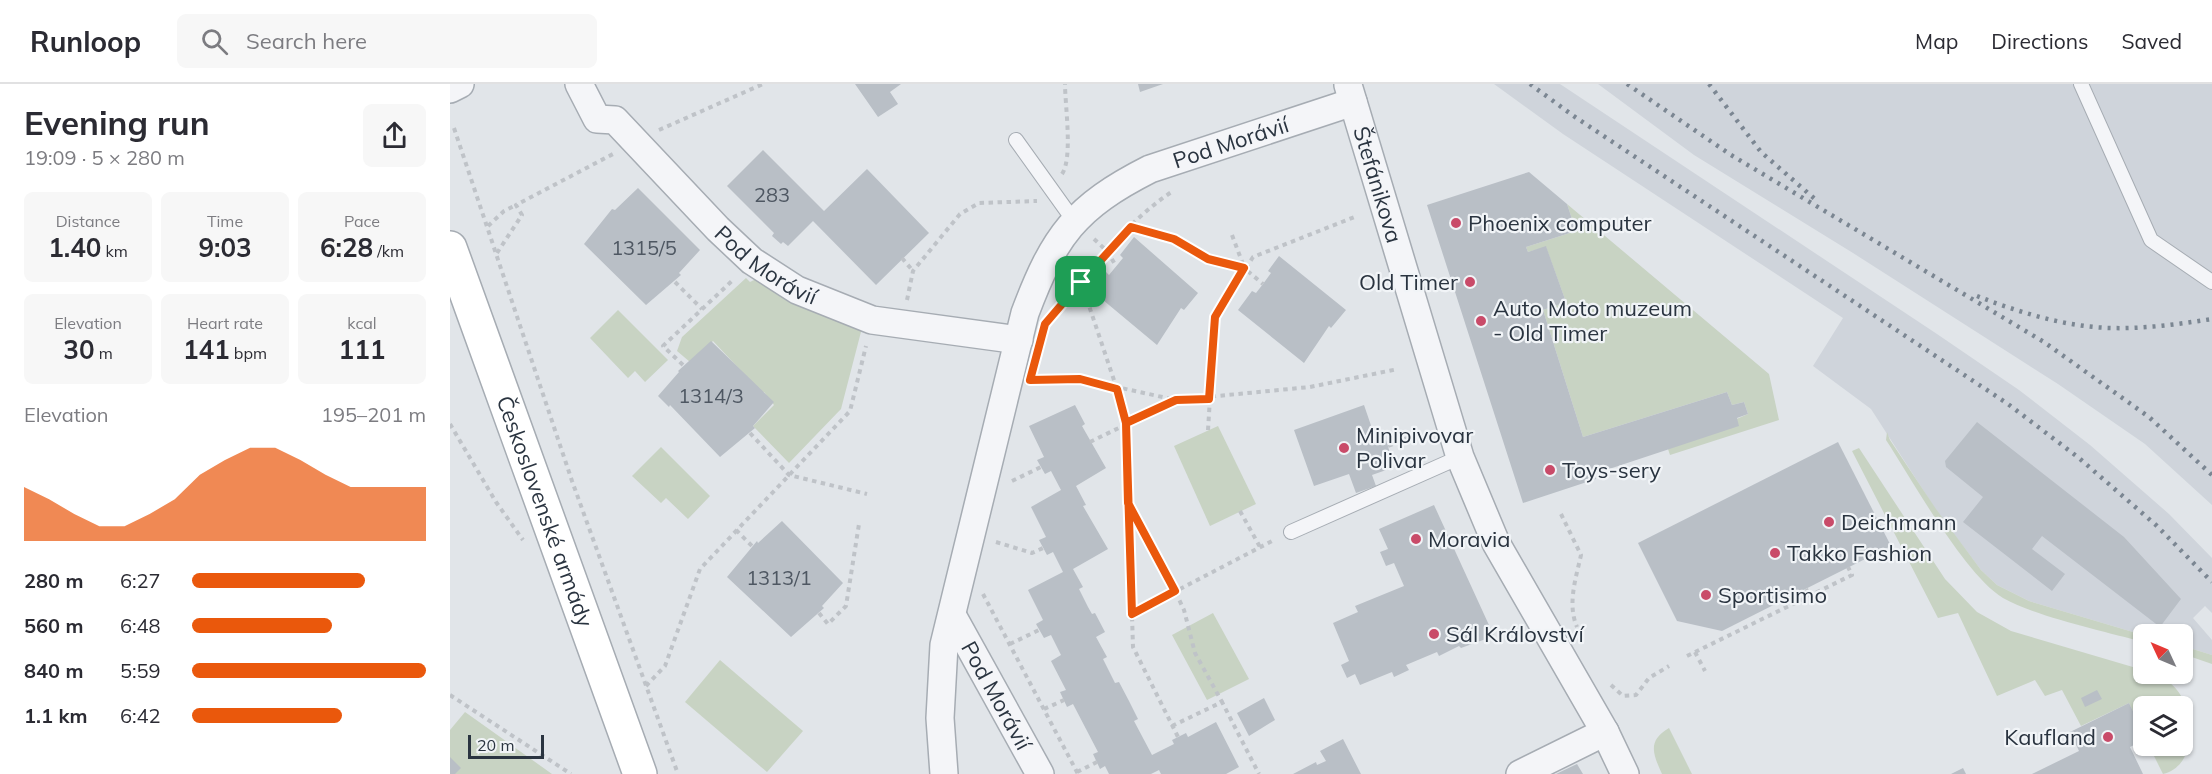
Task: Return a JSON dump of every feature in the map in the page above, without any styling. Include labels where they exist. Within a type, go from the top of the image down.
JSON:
[{"type":"main road","name":"Československé armády","points":[[450,249],[640,774]]},
{"type":"street","points":[[450,89],[460,84]]},
{"type":"street","name":"Pod Morávií","points":[[579,84],[597,119],[615,120],[718,229],[752,261],[797,290],[872,320],[908,315],[1019,340]]},
{"type":"street","name":"Pod Morávií","points":[[944,774],[941,755],[940,680],[944,645],[1019,340],[1041,271],[1056,245],[1074,221],[1122,183],[1150,170],[1350,93]]},
{"type":"street","name":"Štefánikova","points":[[1350,93],[1460,457],[1496,543],[1605,732],[1625,774]]},
{"type":"street","name":"Pod Morávií","points":[[952,615],[1040,774]]},
{"type":"street","points":[[1520,774],[1605,732]]},
{"type":"lane","points":[[2081,84],[2151,240],[2212,282]]},
{"type":"lane","points":[[1016,140],[1074,221]]},
{"type":"lane","points":[[1291,532],[1460,457]]},
{"type":"path","points":[[488,226],[504,211],[636,142],[763,84]]},
{"type":"path","points":[[908,315],[913,271],[953,221],[971,205],[1039,201],[1052,189],[1066,169],[1065,84]]},
{"type":"path","points":[[454,128],[572,481],[678,774]]},
{"type":"path","points":[[1052,315],[1107,250],[1153,204],[1176,189]]},
{"type":"path","points":[[496,253],[522,215],[516,205]]},
{"type":"path","points":[[1208,430],[1215,317],[1244,268],[1253,257],[1357,216]]},
{"type":"path","points":[[1131,227],[1174,239],[1208,259],[1244,268],[1263,284]]},
{"type":"path","points":[[1232,235],[1244,268]]},
{"type":"path","points":[[1107,250],[1116,266]]},
{"type":"path","points":[[902,258],[913,271]]},
{"type":"path","points":[[683,365],[663,346],[752,261]]},
{"type":"path","points":[[675,282],[702,309]]},
{"type":"path","points":[[1081,282],[1126,423],[1133,647],[1178,737]]},
{"type":"path","points":[[646,686],[665,666],[700,569],[850,411],[872,320]]},
{"type":"path","points":[[1033,369],[1030,380],[1080,379],[1117,389],[1176,400],[1209,399],[1310,387],[1398,369]]},
{"type":"path","points":[[1090,442],[1176,400]]},
{"type":"path","points":[[450,424],[496,502],[530,547]]},
{"type":"path","points":[[750,433],[789,475],[867,494]]},
{"type":"path","points":[[1388,446],[1420,433]]},
{"type":"path","points":[[1003,485],[1041,467]]},
{"type":"path","points":[[1128,503],[1184,610],[1195,653],[1259,774]]},
{"type":"path","points":[[1240,512],[1260,547]]},
{"type":"path","points":[[1561,513],[1581,555],[1574,584],[1572,606],[1579,631]]},
{"type":"path","points":[[819,613],[828,624],[846,606],[860,524]]},
{"type":"path","points":[[736,530],[752,546]]},
{"type":"path","points":[[1132,614],[1291,532]]},
{"type":"path","points":[[990,540],[1032,553],[1043,548]]},
{"type":"path","points":[[1688,656],[1852,575],[1848,567]]},
{"type":"path","points":[[979,588],[1077,773],[1096,762]]},
{"type":"path","points":[[1806,588],[1810,597]]},
{"type":"path","points":[[1744,620],[1748,627]]},
{"type":"path","points":[[1010,644],[1040,630]]},
{"type":"path","points":[[1695,652],[1705,671]]},
{"type":"path","points":[[1606,677],[1617,692],[1629,697],[1636,695],[1649,678],[1669,666]]},
{"type":"path","points":[[450,695],[571,774]]},
{"type":"path","points":[[1044,709],[1064,700]]},
{"type":"path","points":[[1172,726],[1222,702]]},
{"type":"shaded area","points":[[1494,84],[1560,84],[1937,334],[2019,390],[2090,445],[2169,514],[2212,558],[2212,613],[2205,606],[2193,618],[2212,640],[2212,655],[2193,649],[2193,624],[2133,624],[2133,632],[2029,601],[1997,585],[1981,570],[1936,510],[1871,409],[1813,366],[1843,318],[1563,134]]},
{"type":"shaded area","points":[[1598,84],[2212,84],[2212,505],[2145,444],[2058,384],[1694,155]]},
{"type":"green space","points":[[1567,204],[1769,374],[1779,420],[1670,455],[1668,449],[1748,414],[1744,402],[1732,405],[1727,392],[1583,437],[1543,310],[1566,302],[1546,247],[1528,252],[1526,247],[1576,231]]},
{"type":"green space","points":[[746,278],[750,282],[758,278],[862,328],[841,409],[789,463],[753,426],[774,405],[713,341],[690,362],[677,351],[682,337]]},
{"type":"green space","points":[[618,310],[668,360],[645,382],[635,371],[628,378],[590,338]]},
{"type":"green space","points":[[1218,426],[1256,504],[1210,526],[1174,446]]},
{"type":"green space","points":[[1887,432],[1936,509],[1981,570],[1997,585],[2029,601],[2133,632],[2133,639],[2071,623],[2017,605],[2003,598],[1988,586],[1956,548],[1886,440]]},
{"type":"green space","points":[[661,447],[710,496],[688,519],[666,498],[661,503],[632,476]]},
{"type":"green space","points":[[1859,448],[1945,579],[1977,612],[2011,631],[2133,667],[2133,684],[2170,684],[2181,696],[2133,696],[2133,712],[2129,703],[2081,726],[2062,690],[2045,696],[2035,680],[1997,696],[1958,613],[1938,618],[1852,451]]},
{"type":"green space","points":[[1213,613],[1249,679],[1207,700],[1172,635]]},
{"type":"green space","points":[[2193,649],[2212,655],[2212,664],[2193,657]]},
{"type":"green space","points":[[720,660],[803,731],[767,772],[685,702]]},
{"type":"green space","points":[[465,712],[552,774],[450,774],[450,730]]},
{"type":"green space","points":[[1669,728],[1692,774],[1662,774],[1654,748],[1657,738]]},
{"type":"green space","points":[[2154,756],[2185,756],[2177,767],[2163,774]]},
{"type":"building","points":[[855,84],[901,84],[890,92],[898,104],[878,117]]},
{"type":"building","points":[[1138,84],[1163,84],[1140,92]]},
{"type":"building","points":[[763,150],[824,211],[867,169],[929,233],[876,285],[813,221],[788,246],[783,242],[781,244],[772,236],[774,233],[727,186]]},
{"type":"building","points":[[1529,172],[1567,204],[1576,231],[1526,247],[1528,252],[1546,246],[1566,302],[1543,310],[1583,437],[1727,392],[1732,405],[1744,402],[1748,414],[1737,418],[1739,426],[1594,474],[1596,479],[1523,503],[1427,205]]},
{"type":"building","points":[[638,188],[700,250],[679,273],[681,275],[646,305],[584,244],[612,209],[615,210]]},
{"type":"building","points":[[1134,237],[1198,293],[1184,310],[1181,308],[1157,345],[1091,290],[1106,272],[1109,275],[1123,258],[1120,255]]},
{"type":"building","points":[[1279,256],[1346,310],[1331,328],[1329,326],[1304,363],[1238,310],[1252,291],[1256,293],[1263,284],[1271,273],[1268,271]]},
{"type":"building","points":[[711,341],[774,402],[753,426],[755,428],[720,457],[670,405],[669,407],[658,396],[678,371]]},
{"type":"building","points":[[1075,405],[1085,424],[1082,426],[1106,468],[1076,486],[1086,505],[1083,506],[1108,549],[1073,569],[1083,587],[1079,589],[1088,607],[1092,614],[1095,613],[1105,632],[1096,637],[1107,657],[1103,659],[1115,683],[1119,682],[1129,701],[1138,719],[1134,721],[1152,755],[1174,744],[1172,740],[1186,733],[1188,737],[1216,722],[1239,767],[1226,774],[1161,774],[1159,770],[1151,774],[1109,774],[1105,766],[1100,769],[1093,754],[1098,752],[1073,704],[1067,707],[1060,692],[1066,690],[1051,661],[1061,655],[1051,635],[1044,638],[1036,624],[1043,620],[1028,590],[1063,572],[1053,552],[1047,555],[1039,540],[1046,537],[1031,507],[1061,490],[1051,471],[1045,474],[1037,460],[1044,457],[1029,426]]},
{"type":"building","name":"Minipivovar Polivar","points":[[1364,405],[1377,443],[1386,440],[1390,453],[1383,455],[1389,469],[1372,475],[1376,486],[1356,493],[1349,474],[1314,486],[1294,430]]},
{"type":"building","points":[[1977,422],[2124,537],[2181,599],[2162,624],[2156,624],[2042,536],[2032,549],[2065,574],[2052,591],[1963,522],[1983,497],[1946,467],[1945,461]]},
{"type":"building","points":[[1838,442],[1891,546],[1722,631],[1677,621],[1638,543]]},
{"type":"building","points":[[1434,505],[1494,636],[1461,648],[1459,646],[1439,656],[1437,652],[1406,665],[1409,670],[1394,677],[1392,672],[1360,685],[1355,674],[1347,678],[1341,665],[1349,661],[1333,623],[1358,612],[1355,606],[1404,586],[1394,563],[1386,566],[1380,552],[1388,549],[1379,529]]},
{"type":"building","points":[[782,521],[843,583],[822,606],[824,608],[791,637],[727,577],[757,541],[758,543]]},
{"type":"building","points":[[2097,690],[2102,699],[2085,707],[2081,698]]},
{"type":"building","points":[[1264,698],[1275,720],[1249,736],[1237,713]]},
{"type":"building","name":"Kaufland","points":[[2129,703],[2133,711],[2133,746],[2130,747],[2143,774],[2032,774],[2079,751],[2070,732]]},
{"type":"building","points":[[1343,739],[1361,774],[1293,774],[1316,762],[1317,765],[1326,761],[1320,751]]},
{"type":"building","points":[[450,757],[461,768],[455,774],[450,774]]},
{"type":"building","points":[[1577,764],[1583,774],[1556,774]]},
{"type":"building","name":"Kaufland","points":[[1963,768],[1966,774],[1951,774]]},
{"type":"railway","points":[[1530,84],[1575,117],[2008,404],[2079,458],[2157,526],[2212,582]]},
{"type":"railway","points":[[1627,84],[1731,155],[2044,342],[2149,417],[2212,475]]},
{"type":"railway","points":[[1709,84],[1761,152],[1816,200]]},
{"type":"railway","points":[[1977,296],[2042,318],[2094,327],[2149,327],[2212,319]]},
{"type":"place","name":"Phoenix computer","points":[[1456,223]]},
{"type":"place","name":"Old Timer","points":[[1470,282]]},
{"type":"place","name":"Auto Moto muzeum - Old Timer","points":[[1481,321]]},
{"type":"place","name":"Minipivovar Polivar","points":[[1344,448]]},
{"type":"place","name":"Toys-sery","points":[[1550,470]]},
{"type":"place","name":"Deichmann","points":[[1829,522]]},
{"type":"place","name":"Moravia","points":[[1416,539]]},
{"type":"place","name":"Takko Fashion","points":[[1775,553]]},
{"type":"place","name":"Sportisimo","points":[[1706,595]]},
{"type":"place","name":"Sál Království","points":[[1434,634]]},
{"type":"place","name":"Kaufland","points":[[2108,737]]},
{"type":"route","points":[[1081,282],[1045,324],[1030,380],[1080,379],[1117,389],[1126,423],[1128,503],[1175,591],[1132,614],[1128,503],[1126,423],[1176,400],[1209,399],[1215,317],[1244,268],[1208,259],[1174,239],[1131,227],[1107,250],[1081,282]]}]
